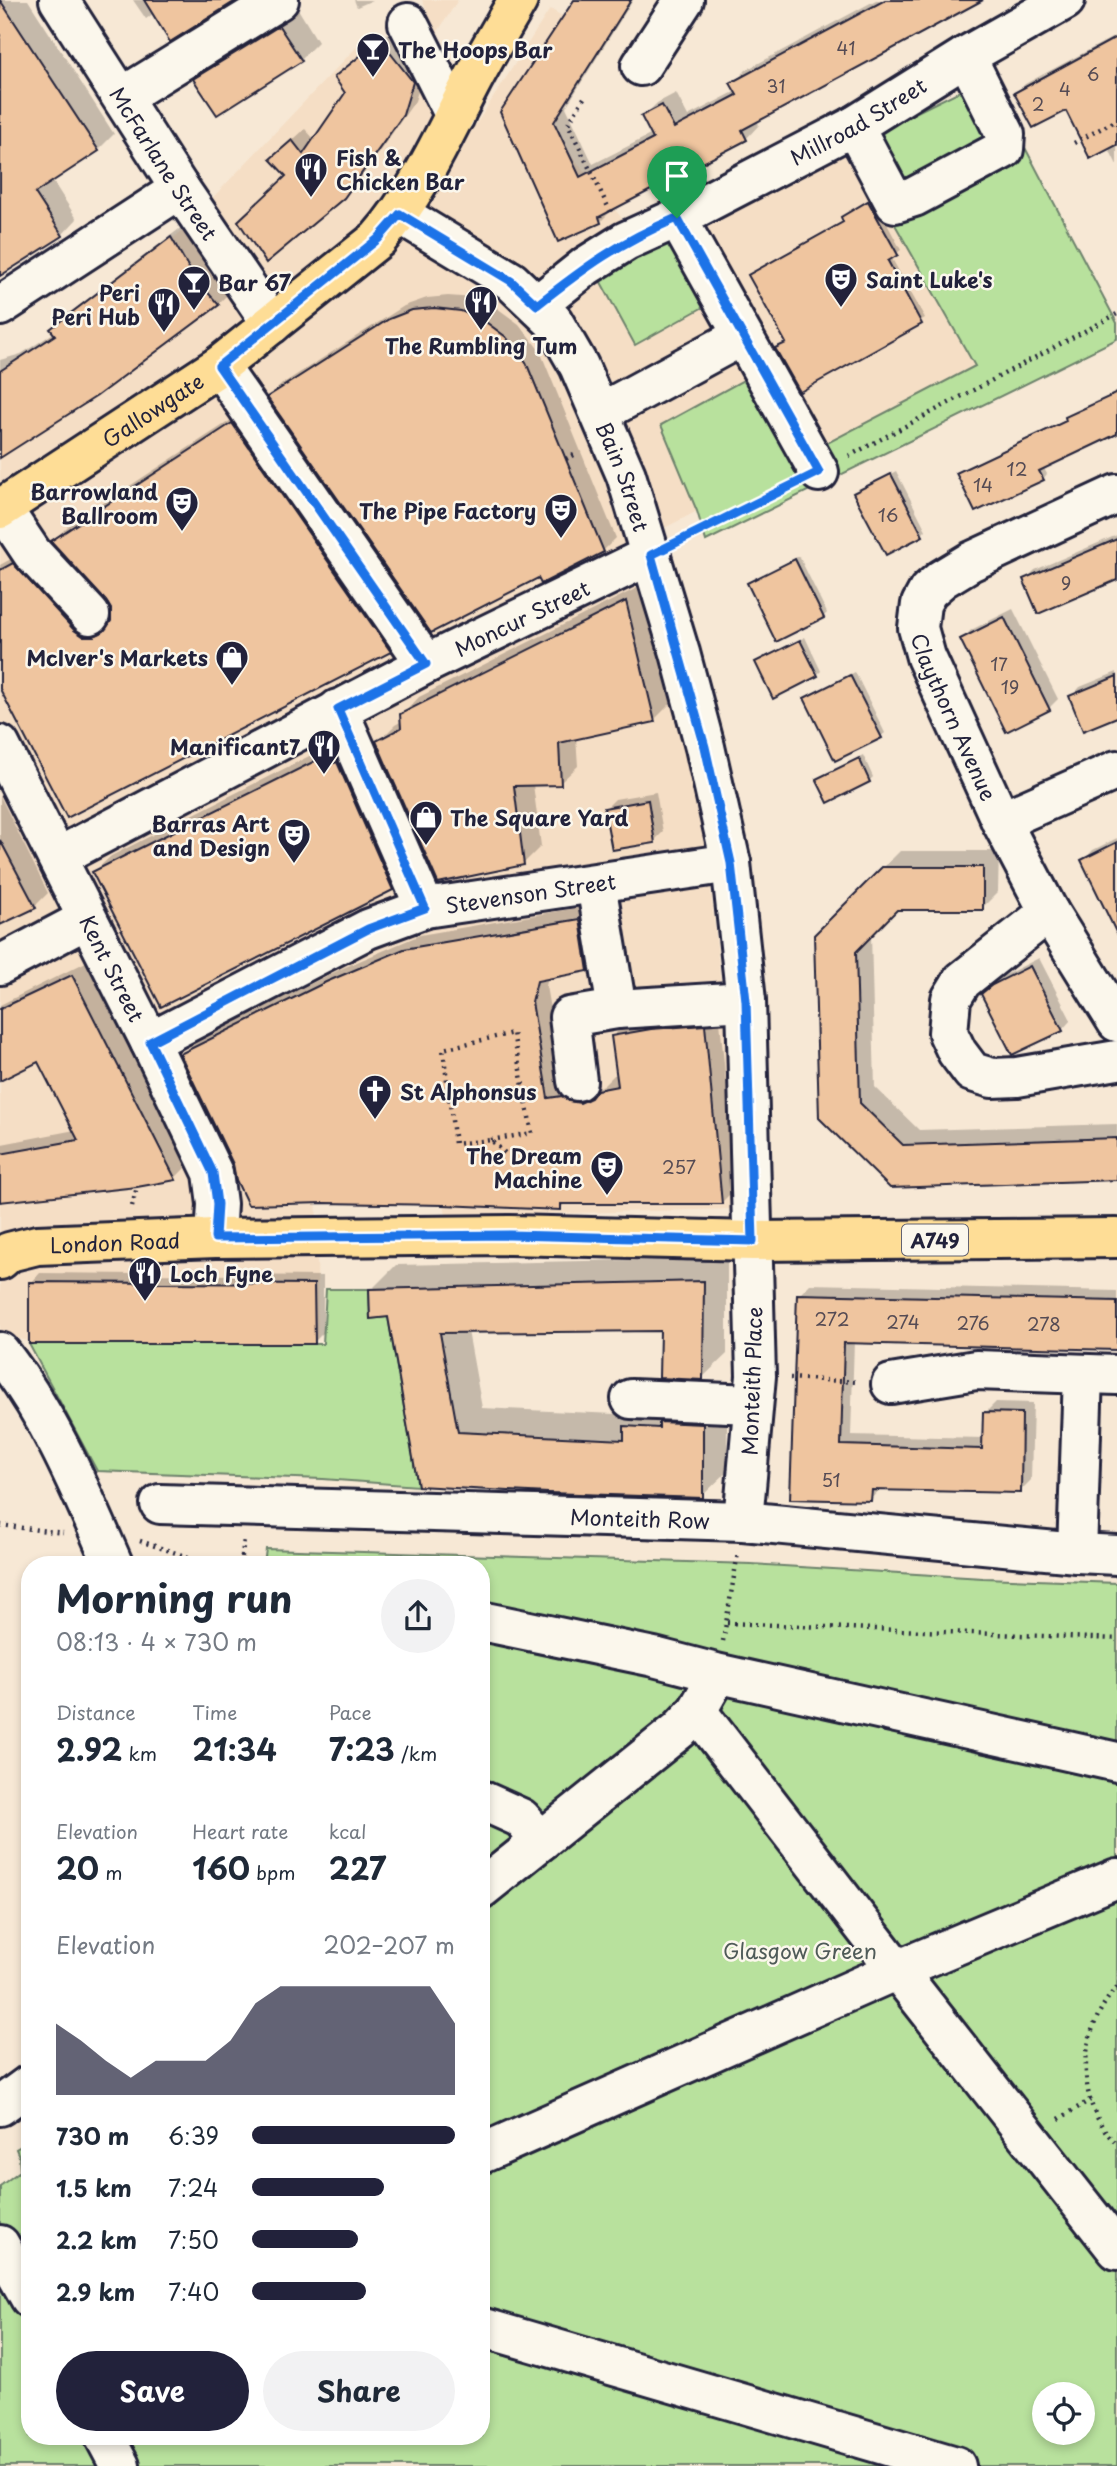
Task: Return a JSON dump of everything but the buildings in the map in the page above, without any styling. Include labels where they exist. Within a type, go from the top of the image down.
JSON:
[{"type":"main road","name":"Gallowgate","points":[[1,509],[219,366],[378,239],[400,214],[423,177],[488,52],[519,0]]},
{"type":"main road","name":"London Road","points":[[0,1260],[9,1252],[37,1245],[215,1238],[510,1235],[753,1241],[1117,1238]]},
{"type":"street","name":"McFarlane Street","points":[[59,0],[180,190],[272,324]]},
{"type":"street","points":[[122,97],[279,0]]},
{"type":"street","points":[[640,66],[684,0]]},
{"type":"street","name":"Millroad Street","points":[[537,305],[586,266],[650,230],[854,126],[1065,0]]},
{"type":"street","points":[[408,23],[455,116]]},
{"type":"street","points":[[854,126],[895,203],[914,197],[1004,149],[1005,134],[966,57]]},
{"type":"street","points":[[0,306],[180,190]]},
{"type":"street","name":"Bain Street","points":[[400,214],[511,281],[553,321],[600,413],[626,475],[705,747],[731,863],[746,1001],[753,1241]]},
{"type":"street","points":[[650,230],[741,336],[819,472]]},
{"type":"street","points":[[600,413],[741,336]]},
{"type":"street","points":[[219,366],[426,664]]},
{"type":"street","name":"Claythorn Avenue","points":[[1117,494],[970,562],[942,579],[928,591],[921,604],[918,628],[926,657],[1001,821],[1049,912],[1117,1023]]},
{"type":"street","points":[[1,509],[32,553],[90,615]]},
{"type":"street","name":"Moncur Street","points":[[58,857],[426,664],[651,555]]},
{"type":"street","points":[[338,709],[425,908]]},
{"type":"street","name":"Kent Street","points":[[0,745],[213,1173],[217,1204],[215,1238]]},
{"type":"street","points":[[1001,821],[1117,770]]},
{"type":"street","name":"Stevenson Street","points":[[150,1042],[368,929],[425,908],[731,863]]},
{"type":"street","points":[[596,884],[617,1009]]},
{"type":"street","points":[[1049,912],[962,981],[949,1007],[948,1033],[952,1043],[972,1072],[992,1078],[1017,1077],[1117,1060]]},
{"type":"street","points":[[0,965],[87,919]]},
{"type":"street","points":[[577,1081],[569,1017],[617,1009],[746,1001]]},
{"type":"street","name":"Monteith Place","points":[[743,1521],[755,1390],[753,1241]]},
{"type":"street","points":[[0,1352],[23,1383],[52,1433],[107,1551]]},
{"type":"street","points":[[891,1384],[976,1370],[1100,1374],[1077,1553]]},
{"type":"street","points":[[631,1399],[755,1390]]},
{"type":"street","name":"Monteith Row","points":[[160,1504],[743,1521],[1117,1555]]},
{"type":"street","points":[[490,1623],[654,1657],[1117,1762]]},
{"type":"street","points":[[490,1882],[679,1730],[697,1711],[716,1673]]},
{"type":"street","points":[[697,1711],[1117,2250]]},
{"type":"street","points":[[490,1804],[521,1818],[541,1841]]},
{"type":"street","points":[[490,2150],[897,1970],[1117,1878]]},
{"type":"street","points":[[0,2106],[21,2091]]},
{"type":"street","points":[[490,2330],[956,2466]]},
{"type":"street","points":[[109,2445],[120,2466]]},
{"type":"path","points":[[584,98],[568,124],[607,206],[650,230]]},
{"type":"path","points":[[1074,143],[1117,120]]},
{"type":"path","points":[[651,555],[819,472],[1117,314]]},
{"type":"path","points":[[491,1140],[532,1133],[513,1033],[443,1049],[456,1144],[491,1140],[505,1153]]},
{"type":"path","points":[[755,1390],[891,1384]]},
{"type":"path","points":[[716,1673],[743,1521]]},
{"type":"path","points":[[0,1525],[107,1551],[121,1536],[185,1556]]},
{"type":"path","points":[[727,1623],[1117,1639]]},
{"type":"path","points":[[1117,1987],[1098,2014],[1088,2041],[1085,2071],[1090,2100],[1099,2121],[1117,2144]]},
{"type":"shaded area","points":[[422,0],[458,0],[437,33]]},
{"type":"shaded area","points":[[550,9],[589,31],[538,113],[648,251],[850,145],[976,366],[630,546],[704,826],[732,1088],[734,1209],[446,1216],[411,1005],[315,1061],[318,1340],[31,1342],[0,1333],[0,375],[177,235],[372,31],[412,82],[475,126]]},
{"type":"green space","points":[[988,77],[1117,323],[1117,339],[706,541],[697,511],[661,425],[747,378],[793,461],[975,366],[850,145]]},
{"type":"green space","points":[[676,237],[716,300],[635,345],[596,273]]},
{"type":"green space","points":[[326,1289],[369,1289],[370,1319],[388,1317],[418,1486],[323,1479],[97,1471],[29,1344],[323,1344]]},
{"type":"green space","name":"Glasgow Green","points":[[266,1549],[751,1564],[1117,1583],[1117,2466],[0,2466],[0,2186],[20,2171],[16,2149],[21,2146],[21,2445],[490,2445],[490,1556],[265,1556]]},
{"type":"place","name":"The Hoops Bar","points":[[373,79]]},
{"type":"place","name":"Fish & Chicken Bar","points":[[311,199]]},
{"type":"place","name":"Saint Luke's","points":[[841,309]]},
{"type":"place","name":"Bar 67","points":[[194,312]]},
{"type":"place","name":"The Rumbling Tum","points":[[481,332]]},
{"type":"place","name":"Peri Peri Hub","points":[[164,334]]},
{"type":"place","name":"Barrowland Ballroom","points":[[182,533]]},
{"type":"place","name":"The Pipe Factory","points":[[561,540]]},
{"type":"place","name":"McIver's Markets","points":[[232,687]]},
{"type":"place","name":"Manificant7","points":[[324,776]]},
{"type":"place","name":"The Square Yard","points":[[426,847]]},
{"type":"place","name":"Barras Art and Design","points":[[294,865]]},
{"type":"place","name":"St Alphonsus","points":[[375,1121]]},
{"type":"place","name":"The Dream Machine","points":[[607,1197]]},
{"type":"place","name":"Loch Fyne","points":[[145,1303]]},
{"type":"route","points":[[400,214],[511,281],[537,305],[586,266],[626,241],[677,218],[819,472],[651,555],[705,747],[731,863],[746,1001],[753,1241],[510,1235],[215,1238],[217,1204],[213,1173],[150,1042],[368,929],[425,908],[338,709],[426,664],[219,366],[378,239],[400,214]]}]
